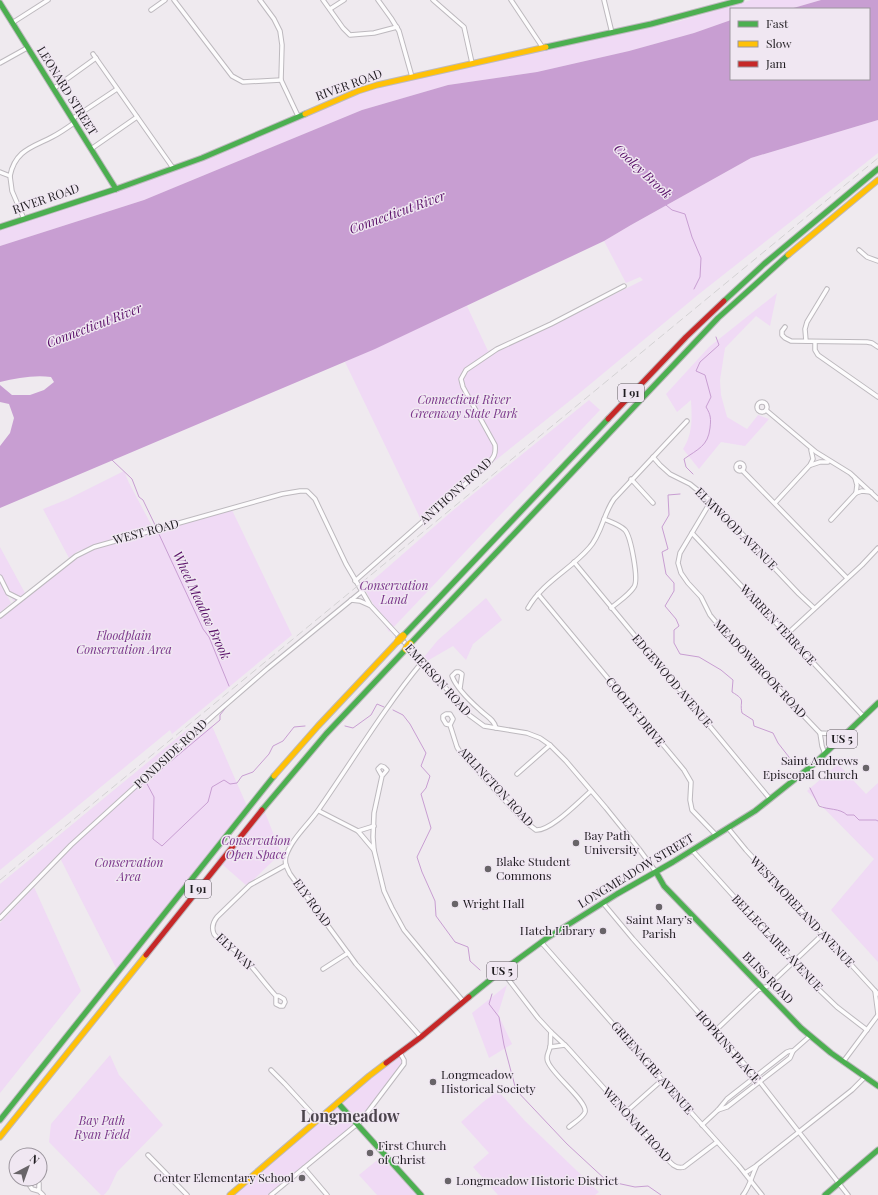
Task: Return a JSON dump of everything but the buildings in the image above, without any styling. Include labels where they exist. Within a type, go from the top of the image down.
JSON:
[{"type":"main road","name":"RIVER ROAD","points":[[0,226],[116,189],[204,157],[358,91],[377,85],[612,33],[741,0]]},
{"type":"main road","name":"LEONARD STREET","points":[[0,4],[116,189]]},
{"type":"main road","name":"I 91","points":[[0,1120],[273,778],[318,726],[681,341],[764,264],[878,169]]},
{"type":"main road","name":"I 91","points":[[0,1137],[276,791],[326,734],[718,318],[783,259],[878,180]]},
{"type":"main road","name":"LONGMEADOW STREET","points":[[230,1195],[369,1076],[421,1037],[463,1001],[502,971],[541,942],[603,903],[716,836],[770,799],[844,737],[878,702]]},
{"type":"main road","name":"BLISS ROAD","points":[[656,872],[667,889],[810,1036],[878,1086]]},
{"type":"main road","points":[[338,1103],[421,1195]]},
{"type":"main road","points":[[825,1195],[840,1184],[878,1150]]},
{"type":"street","points":[[12,23],[48,0]]},
{"type":"street","points":[[151,10],[165,0]]},
{"type":"street","points":[[174,0],[232,76],[237,80],[246,82],[281,80]]},
{"type":"street","points":[[260,0],[274,18],[280,31],[282,45],[281,80],[298,116]]},
{"type":"street","points":[[323,0],[343,28],[350,34],[374,33],[397,27]]},
{"type":"street","points":[[330,9],[344,0]]},
{"type":"street","points":[[378,0],[397,27],[412,77]]},
{"type":"street","points":[[433,0],[464,27],[472,63]]},
{"type":"street","points":[[511,0],[543,48]]},
{"type":"street","points":[[604,0],[612,33]]},
{"type":"street","points":[[0,63],[27,48]]},
{"type":"street","points":[[93,54],[173,168]]},
{"type":"street","points":[[53,90],[96,58]]},
{"type":"street","points":[[24,218],[12,191],[10,176],[15,163],[24,151],[55,135],[117,89]]},
{"type":"street","points":[[91,149],[137,117]]},
{"type":"street","points":[[0,172],[10,176]]},
{"type":"street","points":[[859,250],[867,257],[878,261]]},
{"type":"street","name":"ANTHONY ROAD","points":[[355,581],[479,472],[494,457],[496,452],[495,445],[463,387],[462,379],[466,370],[497,349],[551,324],[624,286]]},
{"type":"street","points":[[806,341],[805,329],[807,322],[826,289]]},
{"type":"street","points":[[785,327],[781,333],[785,338],[791,341],[867,342],[878,346]]},
{"type":"street","points":[[815,342],[814,350],[818,355],[878,397]]},
{"type":"street","points":[[766,410],[810,448],[854,477],[878,499]]},
{"type":"street","points":[[528,608],[538,594],[593,544],[611,504],[631,479],[687,421]]},
{"type":"street","points":[[774,503],[810,465],[813,459],[810,448]]},
{"type":"street","name":"ELMWOOD AVENUE","points":[[653,457],[670,474],[690,484],[711,501],[814,608]]},
{"type":"street","points":[[810,465],[820,462],[832,463]]},
{"type":"street","points":[[742,470],[847,578]]},
{"type":"street","points":[[854,477],[857,485],[856,494]]},
{"type":"street","points":[[631,479],[653,503]]},
{"type":"street","name":"WEST ROAD","points":[[0,616],[76,556],[94,546],[282,494],[303,490],[310,493]]},
{"type":"street","points":[[831,520],[856,494],[862,491],[871,492]]},
{"type":"street","name":"EMERSON ROAD","points":[[310,493],[316,500],[355,581],[370,605],[469,715],[484,726],[527,733],[540,738],[550,745],[566,761],[639,849],[656,872]]},
{"type":"street","name":"MEADOWBROOK ROAD","points":[[711,501],[678,558],[684,579],[701,597],[709,612],[725,633],[820,733]]},
{"type":"street","points":[[604,519],[619,526],[627,533],[631,545],[636,578],[634,588],[611,608]]},
{"type":"street","name":"WARREN TERRACE","points":[[692,533],[864,718]]},
{"type":"street","points":[[786,635],[878,548]]},
{"type":"street","name":"EDGEWOOD AVENUE","points":[[574,562],[770,799]]},
{"type":"street","points":[[0,577],[8,593],[20,599]]},
{"type":"street","name":"PONDSIDE ROAD","points":[[0,918],[75,842],[214,715],[267,669],[361,592]]},
{"type":"street","name":"COOLEY DRIVE","points":[[538,594],[684,770],[691,782],[690,800],[692,810],[716,836]]},
{"type":"street","points":[[351,600],[362,601],[370,605]]},
{"type":"street","points":[[286,865],[285,859],[288,851],[318,810],[377,722],[422,662]]},
{"type":"street","points":[[460,688],[474,705],[492,720],[496,728]]},
{"type":"street","name":"ARLINGTON ROAD","points":[[450,724],[460,752],[523,820],[536,830],[542,830],[554,822],[591,791]]},
{"type":"street","points":[[825,754],[820,733],[836,734],[844,737]]},
{"type":"street","points":[[517,774],[550,745]]},
{"type":"street","points":[[382,776],[375,805],[374,850],[384,891],[399,922],[416,945],[463,1001]]},
{"type":"street","points":[[318,810],[358,831],[374,850]]},
{"type":"street","points":[[358,831],[374,826]]},
{"type":"street","name":"WESTMORELAND AVENUE","points":[[728,828],[741,845],[878,994]]},
{"type":"street","name":"BELLECLAIRE AVENUE","points":[[692,850],[793,962],[834,1004],[867,1030]]},
{"type":"street","name":"ELY ROAD","points":[[286,865],[290,874],[348,953],[368,978],[421,1037]]},
{"type":"street","name":"ELY WAY","points":[[276,996],[244,958],[215,935],[212,926],[217,917],[248,887],[286,865]]},
{"type":"street","name":"HOPKINS PLACE","points":[[603,903],[633,940],[756,1077],[848,1195]]},
{"type":"street","points":[[714,1031],[758,990],[768,986],[823,934]]},
{"type":"street","name":"GREENACRE AVENUE","points":[[541,942],[745,1173],[762,1195]]},
{"type":"street","points":[[323,969],[348,953]]},
{"type":"street","name":"WENONAH ROAD","points":[[502,971],[538,1018],[565,1045],[668,1160],[678,1168],[686,1166],[717,1142]]},
{"type":"street","points":[[844,1062],[878,1014],[875,990]]},
{"type":"street","points":[[551,1032],[550,1047],[547,1056],[549,1065],[577,1097],[585,1110],[584,1114],[569,1127]]},
{"type":"street","points":[[718,1110],[727,1107],[790,1058],[793,1051],[810,1036]]},
{"type":"street","points":[[550,1047],[565,1045]]},
{"type":"street","points":[[702,1124],[718,1110],[727,1099],[787,1052],[793,1051]]},
{"type":"street","points":[[271,1195],[363,1119],[404,1064],[404,1060],[400,1053]]},
{"type":"street","points":[[270,1070],[318,1120]]},
{"type":"street","points":[[745,1173],[852,1090],[866,1077]]},
{"type":"street","points":[[626,1112],[662,1080]]},
{"type":"street","points":[[148,1155],[187,1195]]},
{"type":"street","points":[[743,1195],[748,1188],[750,1179],[757,1165]]},
{"type":"street","points":[[304,1168],[327,1195]]},
{"type":"street","points":[[39,1191],[43,1195]]},
{"type":"green space","points":[[751,0],[821,0],[793,8],[730,8],[730,20],[694,33],[629,51],[537,72],[448,85],[362,110],[144,200],[0,246],[0,230],[194,164],[364,92],[444,72],[677,22]]},
{"type":"green space","name":"Connecticut River Greenway State Park","points":[[878,120],[878,153],[699,294],[582,391],[421,520],[345,362],[467,306],[488,351],[506,342],[565,319],[643,280],[640,277],[626,283],[604,241],[751,158]]},
{"type":"green space","points":[[777,293],[770,326],[756,316],[725,348],[720,380],[721,395],[727,417],[747,429],[758,415],[769,419],[745,446],[721,442],[699,469],[683,449],[689,437],[692,419],[691,400],[677,412],[666,394],[709,347]]},
{"type":"green space","name":"Conservation Land","points":[[589,400],[600,410],[389,632],[364,588],[451,512]]},
{"type":"green space","points":[[124,471],[154,530],[78,551],[69,558],[43,509],[68,499]]},
{"type":"green space","name":"Floodplain Conservation Area","points":[[232,510],[292,635],[172,734],[170,730],[0,870],[0,617],[79,553]]},
{"type":"green space","points":[[0,547],[25,593],[14,602],[0,576]]},
{"type":"green space","points":[[0,582],[11,603],[0,613]]},
{"type":"green space","name":"Conservation Land","points":[[486,598],[502,620],[473,644],[466,660],[453,646],[415,668],[438,640]]},
{"type":"green space","name":"Conservation Area","points":[[212,726],[250,813],[203,867],[119,974],[60,858],[0,917],[0,884],[188,729],[197,738]]},
{"type":"green space","points":[[838,764],[866,794],[878,783],[878,962],[831,910],[874,859],[807,791]]},
{"type":"green space","name":"Conservation Open Space","points":[[264,810],[281,853],[247,886],[216,859]]},
{"type":"green space","points":[[34,887],[81,991],[0,1093],[0,923]]},
{"type":"green space","points":[[507,985],[498,1014],[512,1044],[489,1058],[472,1013]]},
{"type":"green space","points":[[400,1053],[404,1062],[366,1116],[271,1195],[230,1195]]},
{"type":"green space","name":"Bay Path Ryan Field","points":[[110,1055],[119,1075],[163,1125],[117,1172],[109,1189],[104,1195],[101,1195],[49,1142],[51,1124]]},
{"type":"green space","points":[[498,1091],[525,1121],[599,1192],[595,1195],[498,1195],[473,1167],[489,1153],[461,1122],[483,1102]]},
{"type":"green space","points":[[381,1157],[417,1195],[377,1195],[359,1175]]},
{"type":"water","name":"Connecticut River","points":[[821,0],[878,0],[878,120],[751,158],[604,241],[375,349],[0,508],[0,446],[10,433],[14,418],[9,404],[0,402],[0,385],[12,395],[30,395],[44,390],[54,382],[51,377],[38,376],[0,382],[0,246],[144,200],[362,110],[448,85],[537,72],[629,51],[694,33],[730,20],[730,80],[870,80],[870,8],[793,8]]},
{"type":"waterway","name":"Cooley Brook","points":[[666,205],[672,210],[685,214],[692,237],[701,258],[700,277],[694,289]]},
{"type":"waterway","name":"Cooley Brook","points":[[693,474],[686,467],[684,459],[698,450],[707,439],[709,434],[710,415],[706,407],[711,397],[705,375],[696,371],[700,362],[719,345],[716,337]]},
{"type":"waterway","name":"Wheel Meadow Brook","points":[[112,460],[132,479],[139,497],[143,500],[156,527]]},
{"type":"waterway","name":"Cooley Brook","points":[[680,494],[668,495],[669,515],[662,527],[668,549],[662,552],[666,574],[674,583],[674,591],[665,606],[676,619],[679,626],[674,630],[674,643],[680,654],[699,657],[721,670],[733,680],[732,692],[742,701],[742,713],[753,720],[754,726],[773,733],[778,743],[796,766]]},
{"type":"waterway","name":"Wheel Meadow Brook","points":[[158,532],[203,629],[209,637],[229,686]]},
{"type":"waterway","name":"Wheel Meadow Brook","points":[[345,726],[353,728],[371,715],[377,704],[384,707]]},
{"type":"waterway","name":"Wheel Meadow Brook","points":[[228,705],[220,715],[220,720],[146,782],[154,797],[153,839],[162,846],[208,802],[212,787],[224,780],[230,784],[237,783],[242,776],[253,772],[269,754],[273,746],[283,741],[294,727],[305,726]]},
{"type":"waterway","name":"Wheel Meadow Brook","points":[[393,710],[403,715],[410,724],[426,753],[421,766],[430,776],[426,788],[421,794],[431,828],[417,857],[435,901],[436,916],[455,942],[468,947],[470,961],[480,970]]},
{"type":"waterway","name":"Cooley Brook","points":[[810,788],[819,806],[841,811],[847,815],[854,815],[859,820],[878,821]]},
{"type":"waterway","name":"Wheel Meadow Brook","points":[[492,994],[489,1004],[499,1017],[504,1045],[516,1090],[567,1144],[607,1181],[635,1187],[648,1186],[661,1195]]},
{"type":"railway","points":[[0,880],[878,158]]},
{"type":"traffic: fast","points":[[546,47],[651,24],[741,0]]},
{"type":"traffic: fast","points":[[0,3],[116,189]]},
{"type":"traffic: fast","points":[[0,227],[116,189],[202,158],[305,114]]},
{"type":"traffic: fast","points":[[724,301],[764,264],[878,169]]},
{"type":"traffic: fast","points":[[410,644],[718,318],[788,255]]},
{"type":"traffic: fast","points":[[403,636],[608,419]]},
{"type":"traffic: fast","points":[[262,810],[326,734],[406,649]]},
{"type":"traffic: fast","points":[[469,997],[547,938],[755,811],[814,764],[878,703]]},
{"type":"traffic: fast","points":[[0,1120],[274,776]]},
{"type":"traffic: fast","points":[[656,872],[664,886],[801,1028],[831,1053],[878,1086]]},
{"type":"traffic: fast","points":[[338,1103],[421,1195]]},
{"type":"traffic: fast","points":[[825,1195],[878,1150]]},
{"type":"traffic: slow","points":[[305,114],[358,91],[377,85],[546,47]]},
{"type":"traffic: slow","points":[[788,255],[878,180]]},
{"type":"traffic: slow","points":[[398,641],[403,636]]},
{"type":"traffic: slow","points":[[274,776],[318,726],[398,641]]},
{"type":"traffic: slow","points":[[406,649],[410,644]]},
{"type":"traffic: slow","points":[[0,1137],[146,955]]},
{"type":"traffic: slow","points":[[230,1195],[386,1063]]},
{"type":"traffic: jam","points":[[608,419],[686,337],[724,301]]},
{"type":"traffic: jam","points":[[146,955],[262,810]]},
{"type":"traffic: jam","points":[[386,1063],[421,1037],[469,997]]},
{"type":"place","name":"Saint Andrews Episcopal Church","points":[[866,768]]},
{"type":"place","name":"Bay Path University","points":[[576,843]]},
{"type":"place","name":"Blake Student Commons","points":[[488,869]]},
{"type":"place","name":"Wright Hall","points":[[455,904]]},
{"type":"place","name":"Saint Mary’s Parish","points":[[659,907]]},
{"type":"place","name":"Hatch Library","points":[[603,931]]},
{"type":"place","name":"Longmeadow Historical Society","points":[[433,1082]]},
{"type":"place","name":"First Church of Christ","points":[[370,1153]]},
{"type":"place","name":"Center Elementary School","points":[[302,1178]]},
{"type":"place","name":"Longmeadow Historic District","points":[[448,1181]]},
{"type":"district","name":"Longmeadow","points":[[350,1116]]}]
